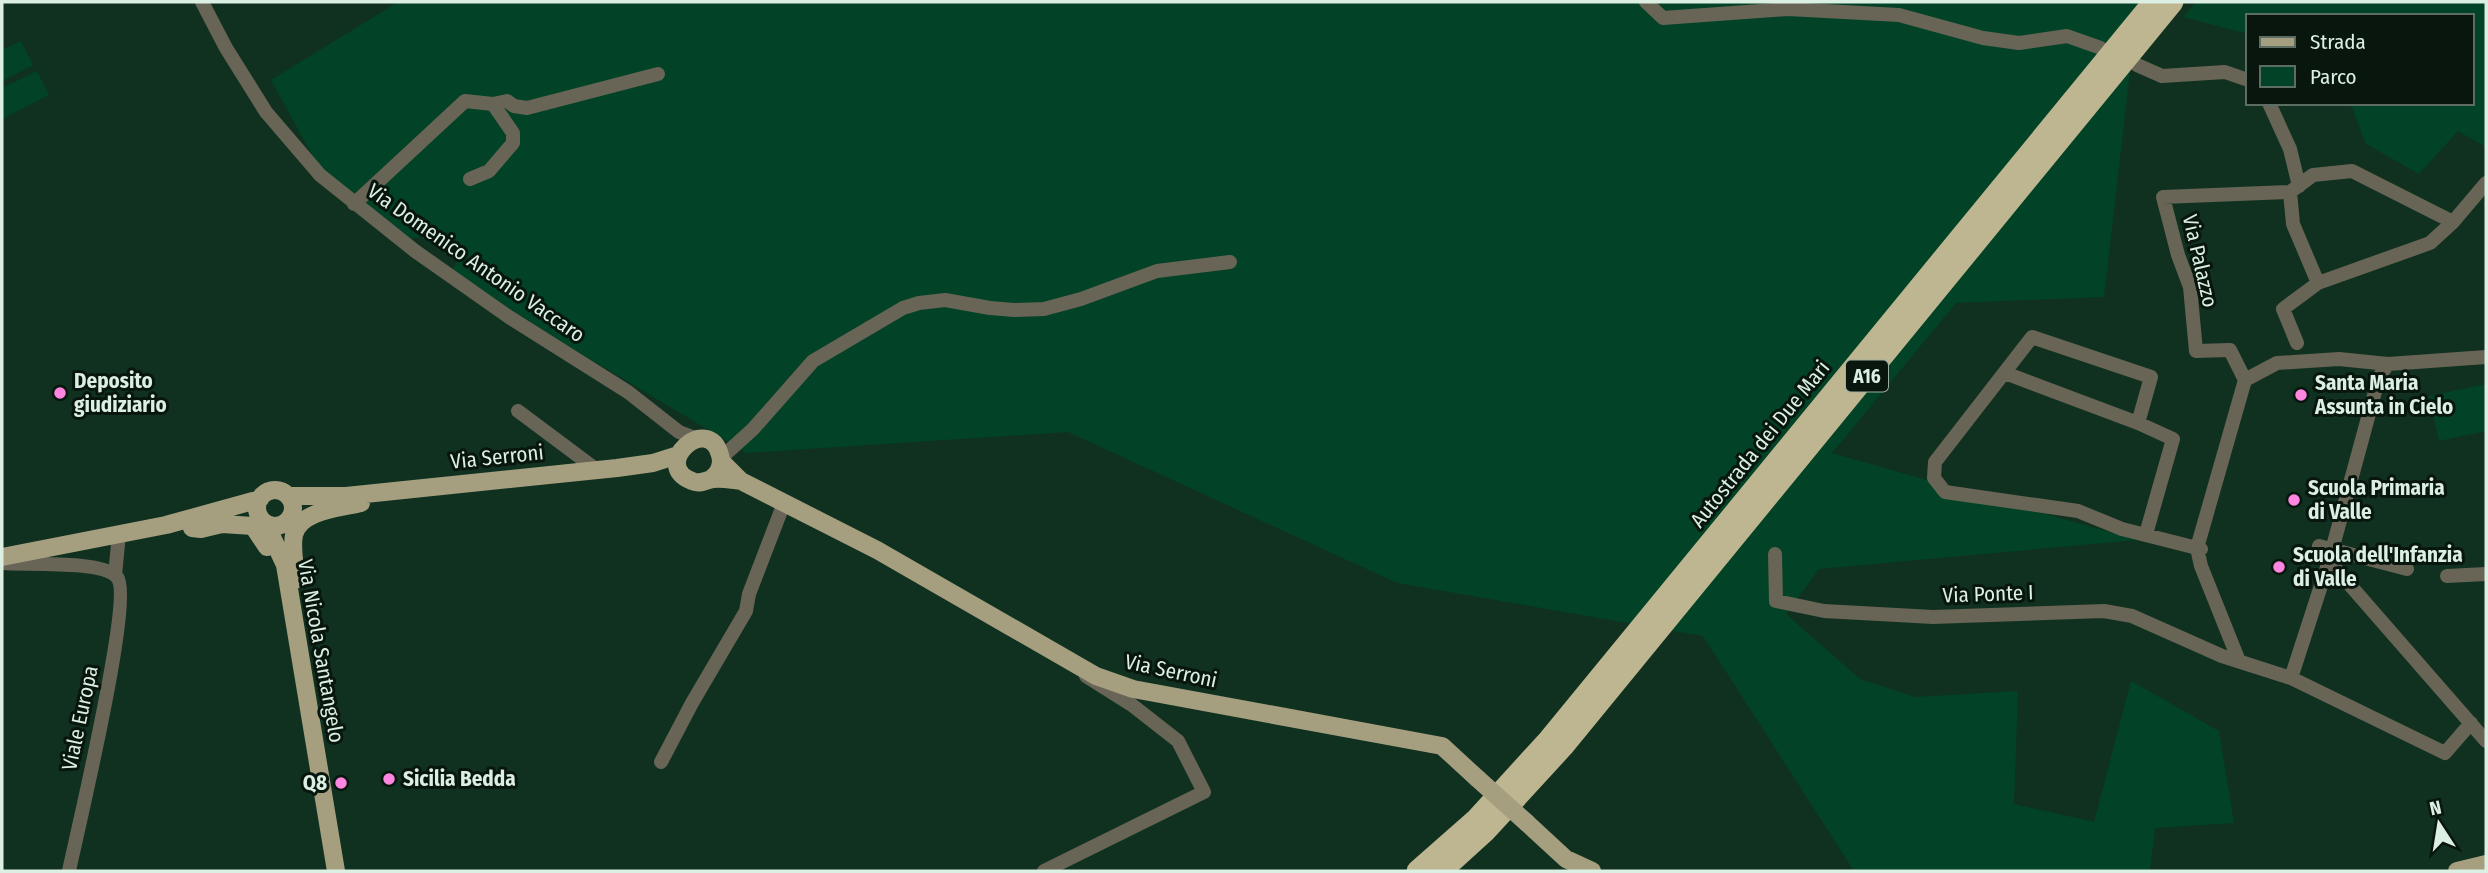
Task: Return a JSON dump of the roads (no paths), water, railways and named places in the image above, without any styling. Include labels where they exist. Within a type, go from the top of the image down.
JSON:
[{"type":"highway","name":"Autostrada dei Due Mari","points":[[1442,871],[1522,793],[1707,560],[2015,182],[2153,2]]},
{"type":"highway","name":"Autostrada dei Due Mari","points":[[2015,182],[2173,2]]},
{"type":"highway","name":"Autostrada dei Due Mari","points":[[1418,871],[1467,827],[1512,781],[1707,560]]},
{"type":"highway","points":[[1455,871],[1490,835],[1522,793]]},
{"type":"main road","points":[[680,452],[691,441],[718,450],[717,475],[711,479]]},
{"type":"main road","name":"Via Serroni","points":[[718,450],[741,481]]},
{"type":"main road","name":"Via Serroni","points":[[346,496],[653,463],[680,452],[685,477],[698,483],[711,479],[741,481],[877,550],[1098,681],[1442,746],[1566,859],[1592,871]]},
{"type":"main road","points":[[2,557],[166,526],[260,499],[268,491],[274,490],[289,496],[294,507],[286,535],[285,565]]},
{"type":"main road","points":[[291,600],[296,530],[308,517],[362,503],[386,491]]},
{"type":"main road","points":[[289,496],[346,496]]},
{"type":"main road","points":[[205,516],[239,515],[277,527],[306,508],[346,496]]},
{"type":"main road","name":"Via Nicola Santangelo","points":[[260,499],[257,508],[285,565],[335,871]]},
{"type":"main road","points":[[166,526],[201,529],[222,524],[253,527],[265,542],[278,586],[291,600]]},
{"type":"main road","points":[[2457,871],[2486,864]]},
{"type":"street","name":"Via Domenico Antonio Vaccaro","points":[[202,2],[226,48],[266,112],[320,175],[354,204],[468,288],[628,392],[680,452]]},
{"type":"street","points":[[1646,2],[1664,18],[1788,9],[1899,15],[1983,38],[2019,43],[2067,36],[2101,48]]},
{"type":"street","points":[[2137,65],[2162,76],[2225,72],[2246,79]]},
{"type":"street","points":[[354,204],[460,103],[471,100],[493,104],[507,101],[514,106],[527,108],[657,74]]},
{"type":"street","points":[[470,179],[489,171],[513,143],[513,133],[493,104]]},
{"type":"street","points":[[2270,105],[2290,149],[2294,189],[2293,224],[2318,283]]},
{"type":"street","points":[[2294,189],[2313,174],[2352,171],[2453,222]]},
{"type":"street","points":[[2297,343],[2283,309],[2318,283],[2430,243],[2453,222],[2486,183]]},
{"type":"street","name":"Via Palazzo","points":[[2250,377],[2230,350],[2196,351],[2190,287],[2163,197],[2294,189]]},
{"type":"street","points":[[718,450],[753,429],[813,361],[903,308],[945,300],[990,308],[1044,309],[1081,299],[1157,271],[1230,262]]},
{"type":"street","points":[[2137,423],[2151,377],[2032,337],[1935,462],[1934,478],[1945,492],[2078,511],[2122,529],[2199,549]]},
{"type":"street","points":[[2239,661],[2200,566],[2199,549],[2222,462],[2250,377],[2277,363],[2339,359],[2388,364],[2486,356]]},
{"type":"street","points":[[2291,678],[2379,377],[2388,364]]},
{"type":"street","points":[[2005,373],[2173,439],[2146,534]]},
{"type":"street","points":[[518,411],[597,470]]},
{"type":"street","points":[[661,762],[746,611],[749,594],[784,503]]},
{"type":"street","name":"Viale Europa","points":[[69,871],[114,660],[122,588],[115,575],[119,534]]},
{"type":"street","points":[[2326,552],[2407,569]]},
{"type":"street","points":[[2326,552],[2486,741]]},
{"type":"street","name":"Via Ponte I","points":[[1775,554],[1776,601],[1824,611],[1933,617],[2104,611],[2132,616],[2239,661],[2291,678],[2445,753],[2470,723]]},
{"type":"street","points":[[2,563],[79,565],[104,569],[115,575]]},
{"type":"street","points":[[2447,576],[2486,574]]},
{"type":"street","points":[[1044,871],[1204,792],[1178,741],[1098,681]]},
{"type":"place","name":"Deposito giudiziario","points":[[60,393]]},
{"type":"place","name":"Santa Maria Assunta in Cielo","points":[[2301,395]]},
{"type":"place","name":"Scuola Primaria di Valle","points":[[2294,500]]},
{"type":"place","name":"Scuola dell'Infanzia di Valle","points":[[2279,567]]},
{"type":"place","name":"Sicilia Bedda","points":[[389,779]]},
{"type":"place","name":"Q8","points":[[341,783]]}]
